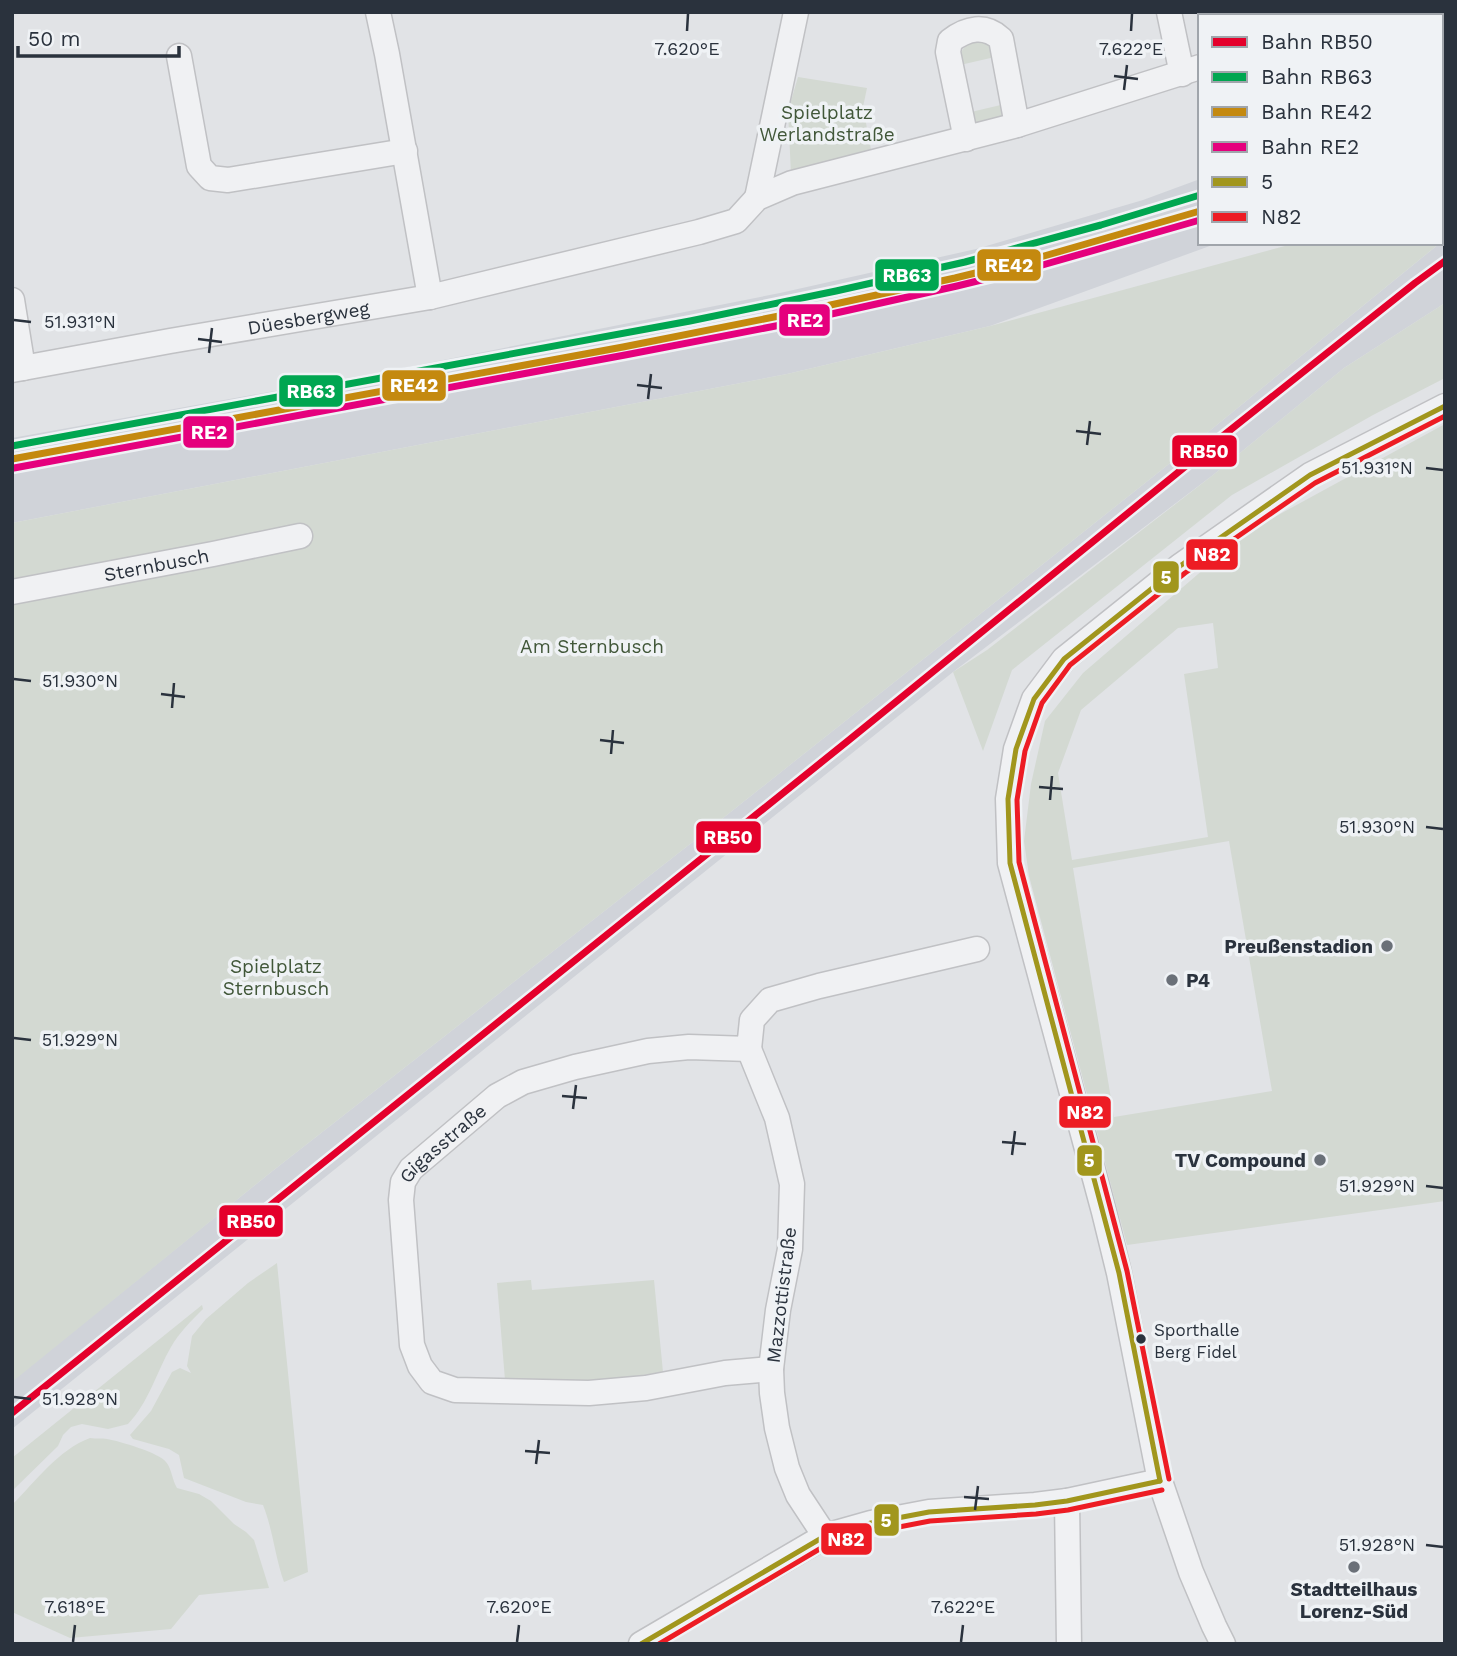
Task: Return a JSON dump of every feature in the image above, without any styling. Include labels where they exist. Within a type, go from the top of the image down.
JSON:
[{"type":"street","points":[[378,12],[430,298]]},
{"type":"street","points":[[757,198],[796,12]]},
{"type":"street","points":[[1169,12],[1191,70]]},
{"type":"street","points":[[966,139],[948,52],[950,41],[960,34],[983,29],[1001,39],[1017,125]]},
{"type":"street","points":[[179,56],[199,166],[211,178],[228,180],[405,151]]},
{"type":"street","name":"Düesbergweg","points":[[12,300],[18,369],[430,298],[699,232],[736,220],[757,198],[792,183],[1017,125],[1191,70]]},
{"type":"street","points":[[1223,1644],[1191,1572],[1160,1481],[1107,1225],[1010,863],[1008,799],[1016,749],[1034,699],[1064,659],[1180,566],[1310,475],[1445,406]]},
{"type":"street","name":"Sternbusch","points":[[12,592],[300,536]]},
{"type":"street","points":[[749,1049],[752,1020],[770,1000],[977,949]]},
{"type":"street","name":"Gigasstraße","points":[[749,1049],[689,1047],[649,1051],[575,1067],[523,1082],[497,1096],[411,1169],[403,1182],[401,1200],[412,1345],[420,1366],[432,1382],[455,1390],[589,1393],[646,1388],[725,1373],[771,1369]]},
{"type":"street","name":"Mazzottistraße","points":[[749,1049],[777,1118],[792,1184],[790,1249],[778,1310],[771,1369],[777,1428],[786,1468],[798,1496],[825,1536]]},
{"type":"street","points":[[642,1644],[825,1536],[871,1523],[929,1512],[1067,1501],[1160,1481]]},
{"type":"street","points":[[1067,1501],[1069,1644]]},
{"type":"shaded area","points":[[1198,180],[1198,245],[1213,245],[990,326],[787,374],[12,523],[12,438],[403,368],[780,293],[976,249],[1143,200]]},
{"type":"shaded area","points":[[1445,239],[1445,303],[1344,368],[1213,475],[953,672],[12,1429],[12,1381],[270,1173],[1164,468],[1438,245],[1443,245]]},
{"type":"green space","points":[[981,41],[991,47],[995,57],[960,65],[960,55],[964,47]]},
{"type":"green space","name":"Spielplatz Werlandstraße","points":[[798,77],[867,88],[863,107],[872,155],[791,174],[788,111]]},
{"type":"green space","points":[[1005,104],[1006,111],[1002,119],[983,124],[976,122],[971,112]]},
{"type":"green space","points":[[1289,245],[1438,245],[1164,468],[270,1173],[12,1382],[12,523],[787,374],[990,326]]},
{"type":"green space","points":[[1445,303],[1445,378],[1373,415],[1232,495],[1012,670],[983,751],[953,672],[987,650],[1213,475],[1344,368]]},
{"type":"green space","points":[[1445,424],[1445,1201],[1127,1245],[1029,876],[1024,841],[1031,784],[1045,721],[1083,673],[1247,532]],"holes":[[[1213,623],[1218,668],[1184,674],[1208,837],[1072,860],[1058,773],[1081,710],[1178,628]],[[1229,841],[1272,1091],[1114,1117],[1073,868]]]},
{"type":"green space","points":[[277,1263],[308,1572],[284,1582],[263,1505],[246,1502],[184,1478],[179,1455],[169,1449],[133,1439],[130,1435],[151,1411],[172,1372],[180,1368],[191,1373],[187,1366],[192,1336],[206,1319],[248,1283]]},
{"type":"green space","points":[[531,1280],[532,1290],[654,1280],[663,1372],[590,1381],[505,1380],[497,1283]]},
{"type":"green space","points":[[202,1305],[203,1309],[174,1342],[147,1397],[128,1424],[108,1429],[82,1424],[71,1427],[58,1446],[12,1491],[12,1458]]},
{"type":"green space","points":[[90,1438],[120,1442],[148,1451],[166,1462],[177,1488],[199,1494],[211,1501],[254,1540],[269,1588],[199,1595],[171,1629],[70,1638],[12,1612],[12,1505],[58,1458],[78,1443]]},
{"type":"rail line","name":"RB63","points":[[12,446],[690,321],[836,291],[965,262],[1198,196]]},
{"type":"rail line","name":"RE42","points":[[12,459],[789,314],[1037,258],[1198,212]]},
{"type":"rail line","name":"RE2","points":[[14,468],[791,323],[1039,266],[1198,221]]},
{"type":"rail line","name":"RB50","points":[[12,1413],[1224,435],[1445,261]]},
{"type":"transit line","name":"5","points":[[1160,1481],[1119,1273],[1010,863],[1008,799],[1016,749],[1034,699],[1064,659],[1180,566],[1310,475],[1445,406]]},
{"type":"transit line","name":"N82","points":[[1169,1479],[1127,1271],[1019,862],[1017,800],[1025,751],[1042,703],[1070,665],[1185,573],[1315,483],[1445,416]]},
{"type":"transit line","name":"5","points":[[641,1644],[825,1536],[871,1523],[929,1512],[1067,1501],[1160,1481]]},
{"type":"transit line","name":"N82","points":[[659,1644],[828,1544],[930,1521],[1068,1510],[1162,1490]]},
{"type":"place","name":"Preußenstadion","points":[[1387,946]]},
{"type":"place","name":"P4","points":[[1172,980]]},
{"type":"place","name":"TV Compound","points":[[1320,1160]]},
{"type":"place","name":"Sporthalle Berg Fidel","points":[[1141,1339]]},
{"type":"place","name":"Stadtteilhaus Lorenz-Süd","points":[[1354,1567]]},
{"type":"park label","name":"Am Sternbusch","points":[[592,646]]},
{"type":"park label","name":"Spielplatz Sternbusch","points":[[276,977]]}]
